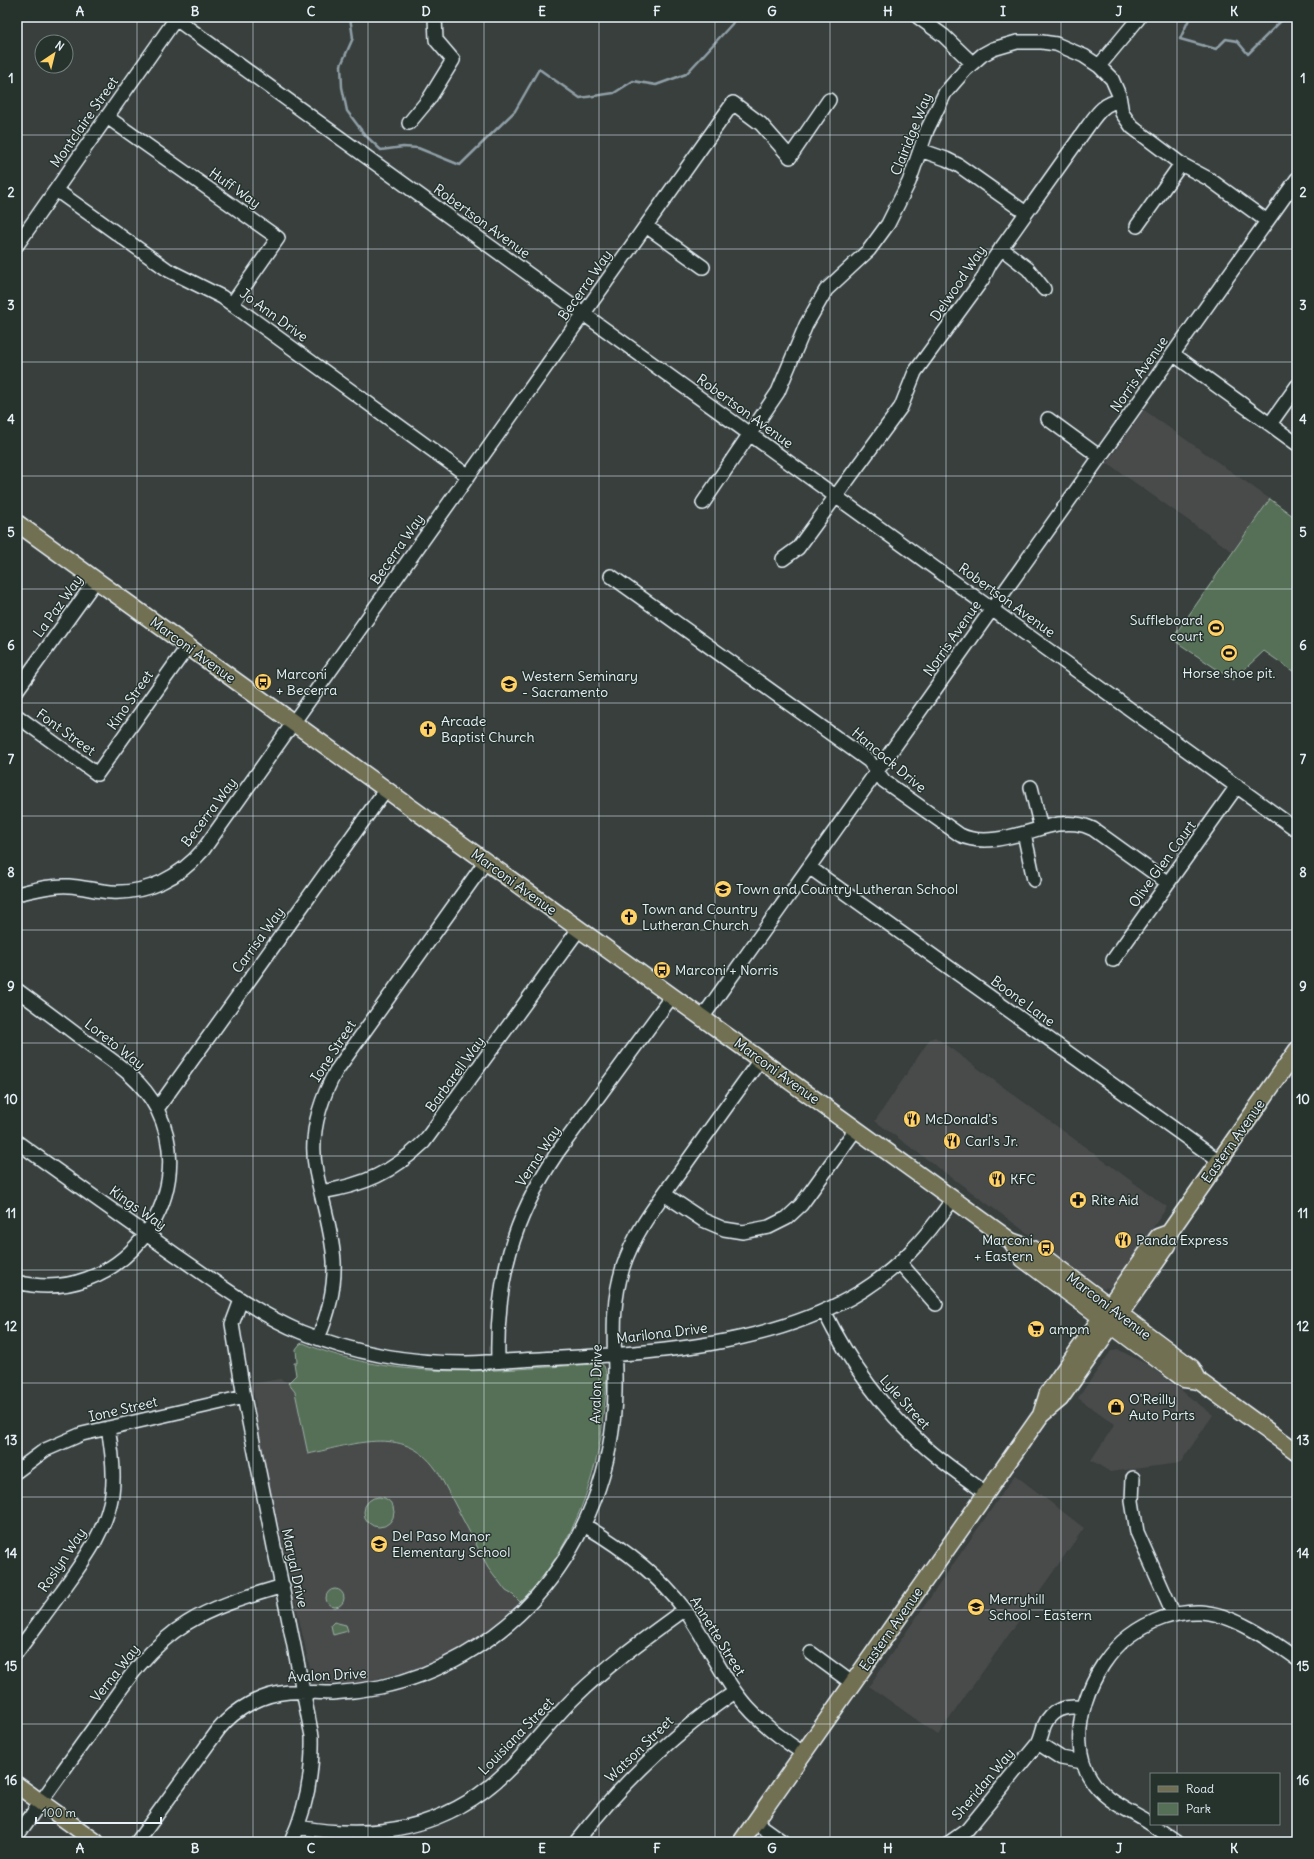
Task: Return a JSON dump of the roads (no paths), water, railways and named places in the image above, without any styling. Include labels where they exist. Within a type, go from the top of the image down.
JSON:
[{"type":"main road","name":"Marconi Avenue","points":[[17,523],[1011,1241],[1033,1249],[1111,1316],[1192,1368],[1199,1381],[1297,1452]]},
{"type":"main road","name":"Eastern Avenue","points":[[741,1842],[1041,1415],[1060,1399],[1111,1316],[1168,1245],[1169,1233],[1219,1161],[1295,1058]]},
{"type":"main road","points":[[17,1785],[96,1842]]},
{"type":"street","points":[[409,123],[429,99],[453,60],[436,40],[435,17]]},
{"type":"street","points":[[918,17],[944,36],[972,63]]},
{"type":"street","name":"Montclaire Street","points":[[17,245],[175,18]]},
{"type":"street","name":"Robertson Avenue","points":[[175,18],[1297,830]]},
{"type":"street","points":[[1099,66],[1138,19]]},
{"type":"street","name":"Clairidge Way","points":[[703,503],[778,392],[806,325],[824,293],[869,250],[888,224],[909,182],[920,150],[945,93],[954,81],[982,55],[1005,45],[1030,41],[1056,44],[1073,50],[1099,66],[1112,79],[1125,118],[1132,127],[1181,164],[1209,179],[1268,221]]},
{"type":"street","name":"Becerra Way","points":[[17,894],[47,887],[69,886],[100,891],[124,892],[141,889],[157,884],[178,873],[203,850],[733,103],[761,124],[790,157],[829,100]]},
{"type":"street","name":"Delwood Way","points":[[783,559],[798,548],[901,407],[915,372],[982,280],[1001,248],[1098,113],[1107,105],[1120,101]]},
{"type":"street","name":"Huff Way","points":[[106,117],[278,238],[232,304]]},
{"type":"street","points":[[920,150],[958,165],[1026,214]]},
{"type":"street","points":[[1137,226],[1181,164]]},
{"type":"street","name":"Norris Avenue","points":[[702,1018],[1297,179]]},
{"type":"street","name":"Jo Ann Drive","points":[[56,190],[168,270],[232,304],[468,476]]},
{"type":"street","points":[[646,226],[703,267]]},
{"type":"street","points":[[1001,248],[1028,269],[1044,289]]},
{"type":"street","points":[[1173,354],[1297,444]]},
{"type":"street","points":[[1270,424],[1297,386]]},
{"type":"street","points":[[1048,419],[1100,457]]},
{"type":"street","name":"Hancock Drive","points":[[611,576],[869,761],[884,781],[965,837],[988,841],[1041,828],[1070,823],[1088,826],[1168,883]]},
{"type":"street","name":"La Paz Way","points":[[17,690],[96,580]]},
{"type":"street","name":"Kino Street","points":[[97,774],[188,646]]},
{"type":"street","name":"Font Street","points":[[17,716],[97,774]]},
{"type":"street","name":"Olive Glen Court","points":[[1113,960],[1237,786]]},
{"type":"street","points":[[1031,787],[1041,828]]},
{"type":"street","name":"Carrisa Way","points":[[157,1109],[386,789]]},
{"type":"street","points":[[1024,833],[1034,880]]},
{"type":"street","name":"Ione Street","points":[[318,1338],[329,1308],[334,1276],[330,1233],[316,1170],[314,1148],[318,1112],[336,1071],[486,861]]},
{"type":"street","name":"Boone Lane","points":[[809,868],[1219,1161]]},
{"type":"street","name":"Barbarell Way","points":[[321,1192],[343,1188],[373,1178],[400,1163],[424,1142],[579,929]]},
{"type":"street","name":"Loreto Way","points":[[17,990],[125,1070],[143,1088],[157,1109],[162,1122],[169,1147],[171,1166],[170,1181],[164,1202],[158,1215],[133,1249],[114,1265],[98,1274],[80,1281],[50,1286],[17,1282]]},
{"type":"street","name":"Verna Way","points":[[498,1361],[498,1332],[501,1289],[508,1257],[524,1210],[541,1177],[557,1153],[672,996]]},
{"type":"street","name":"Avalon Drive","points":[[137,1842],[219,1729],[233,1714],[257,1700],[284,1692],[332,1693],[380,1687],[433,1670],[471,1650],[505,1626],[536,1597],[560,1566],[584,1525],[600,1484],[611,1440],[615,1390],[614,1310],[624,1266],[642,1226],[760,1060]]},
{"type":"street","points":[[664,1194],[703,1220],[724,1229],[743,1232],[769,1227],[787,1218],[801,1205],[856,1129]]},
{"type":"street","name":"Kings Way","points":[[17,1142],[241,1300]]},
{"type":"street","name":"Marilona Drive","points":[[241,1300],[276,1320],[318,1338],[348,1348],[403,1359],[468,1363],[652,1352],[724,1340],[772,1329],[824,1311],[865,1290],[900,1263],[925,1237],[953,1199]]},
{"type":"street","points":[[900,1263],[936,1304]]},
{"type":"street","name":"Maryal Drive","points":[[241,1300],[232,1324],[244,1397],[312,1736],[313,1756],[310,1789],[292,1842]]},
{"type":"street","name":"Lyle Street","points":[[824,1311],[851,1360],[884,1405],[923,1445],[986,1493]]},
{"type":"street","name":"Ione Street","points":[[17,1470],[45,1450],[63,1441],[108,1428],[244,1397]]},
{"type":"street","name":"Roslyn Way","points":[[17,1652],[90,1552],[104,1524],[112,1495],[113,1480],[112,1449],[108,1428]]},
{"type":"street","points":[[1133,1478],[1132,1500],[1134,1520],[1142,1545],[1174,1615]]},
{"type":"street","name":"Annette Street","points":[[584,1525],[609,1540],[641,1564],[661,1582],[684,1610],[702,1636],[735,1692],[755,1716],[772,1731],[803,1753]]},
{"type":"street","name":"Verna Way","points":[[17,1836],[133,1673],[158,1646],[186,1623],[205,1612],[283,1586]]},
{"type":"street","name":"Louisiana Street","points":[[298,1827],[334,1832],[387,1830],[430,1820],[459,1808],[505,1773],[551,1721],[602,1672],[684,1610]]},
{"type":"street","points":[[1150,1823],[1108,1799],[1091,1780],[1083,1762],[1080,1734],[1083,1708],[1102,1667],[1118,1645],[1142,1627],[1174,1615],[1187,1612],[1201,1612],[1221,1616],[1259,1634],[1297,1659]]},
{"type":"street","points":[[811,1653],[852,1683]]},
{"type":"street","name":"Watson Street","points":[[576,1842],[614,1795],[656,1752],[687,1726],[735,1692]]},
{"type":"street","name":"Sheridan Way","points":[[950,1842],[967,1830],[1038,1744],[1046,1721],[1054,1713],[1070,1706],[1083,1708]]},
{"type":"street","points":[[1038,1744],[1061,1758],[1083,1762]]},
{"type":"street","points":[[755,1822],[783,1842]]},
{"type":"street","points":[[1152,1825],[1177,1842]]},
{"type":"waterway","points":[[350,17],[353,38],[341,65],[342,87],[347,111],[365,135],[381,150],[403,147],[418,148],[460,165],[515,111],[539,69],[580,98],[614,93],[633,81],[656,85],[686,74],[732,24],[736,17]]},
{"type":"waterway","points":[[1190,17],[1180,39],[1216,49],[1226,39],[1237,41],[1248,54],[1285,17]]},
{"type":"place","name":"Suffleboard court","points":[[1216,628]]},
{"type":"place","name":"Horse shoe pit.","points":[[1229,653]]},
{"type":"place","name":"Marconi + Becerra","points":[[263,682]]},
{"type":"place","name":"Western Seminary - Sacramento","points":[[509,684]]},
{"type":"place","name":"Arcade Baptist Church","points":[[428,729]]},
{"type":"place","name":"Town and Country Lutheran School","points":[[723,889]]},
{"type":"place","name":"Town and Country Lutheran Church","points":[[629,917]]},
{"type":"place","name":"Marconi + Norris","points":[[662,970]]},
{"type":"place","name":"McDonald's","points":[[912,1119]]},
{"type":"place","name":"Carl's Jr.","points":[[952,1141]]},
{"type":"place","name":"KFC","points":[[997,1179]]},
{"type":"place","name":"Rite Aid","points":[[1078,1200]]},
{"type":"place","name":"Panda Express","points":[[1123,1240]]},
{"type":"place","name":"Marconi + Eastern","points":[[1046,1248]]},
{"type":"place","name":"ampm","points":[[1036,1329]]},
{"type":"place","name":"O'Reilly Auto Parts","points":[[1116,1407]]},
{"type":"place","name":"Del Paso Manor Elementary School","points":[[379,1544]]},
{"type":"place","name":"Merryhill School - Eastern","points":[[976,1607]]}]
